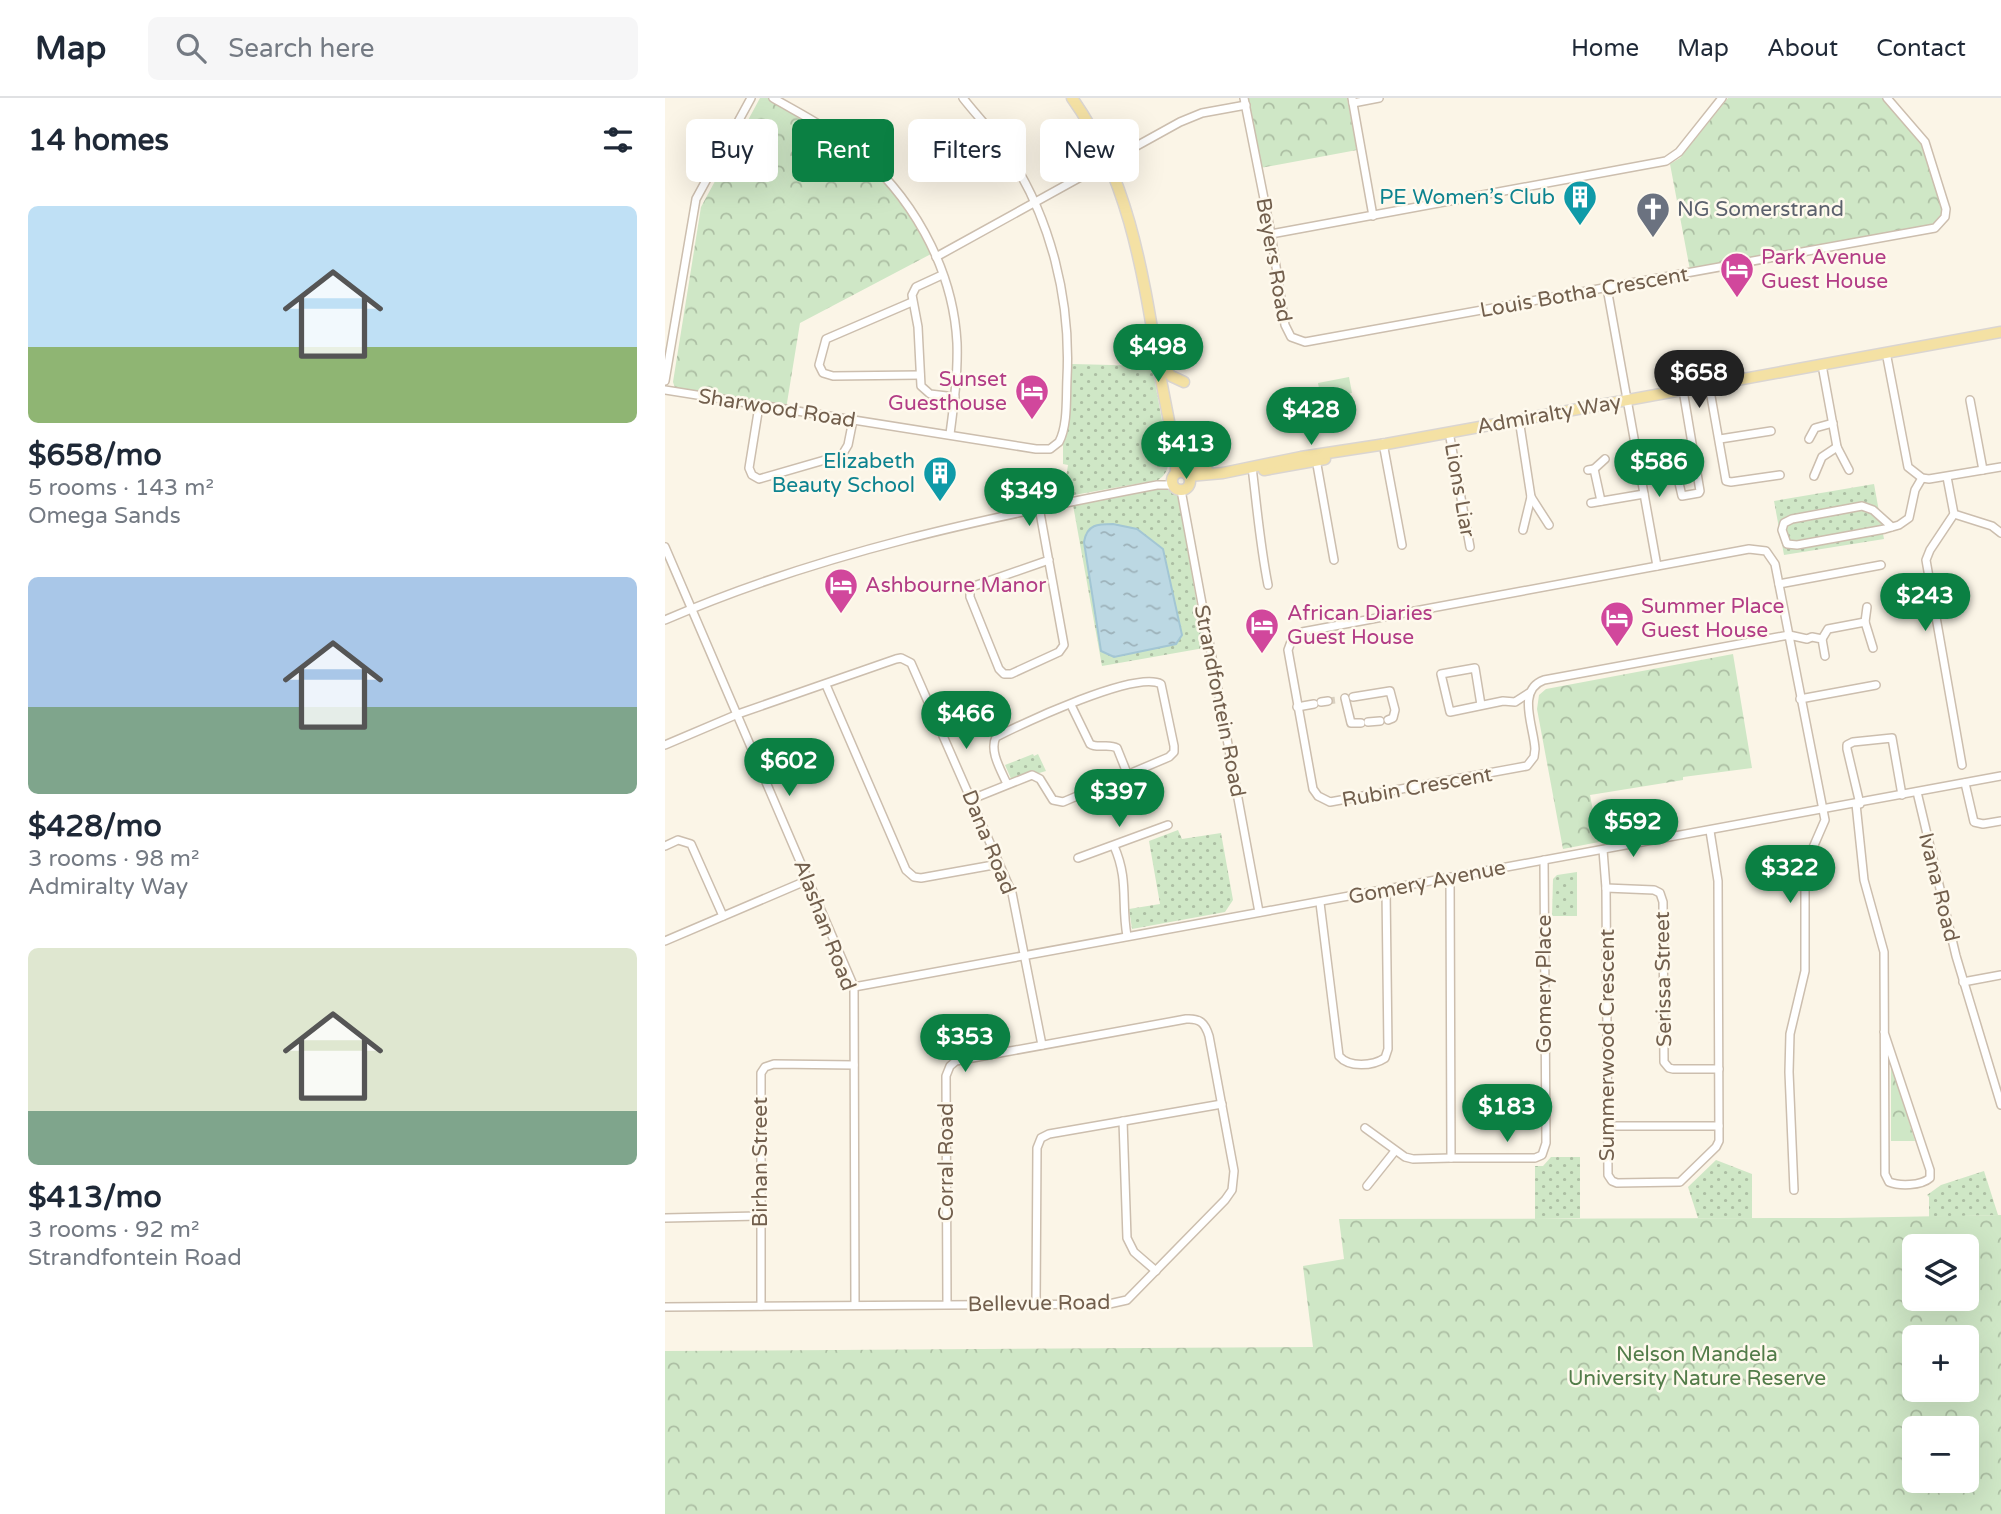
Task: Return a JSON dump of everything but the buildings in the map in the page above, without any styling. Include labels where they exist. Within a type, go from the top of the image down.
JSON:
[{"type":"main road","name":"Strandfontein Road","points":[[1072,98],[1086,119]]},
{"type":"main road","name":"Strandfontein Road","points":[[1117,182],[1140,258],[1180,479]]},
{"type":"main road","name":"Admiralty Way","points":[[1180,479],[1316,458],[2001,332]]},
{"type":"main road","points":[[1157,357],[1171,376],[1184,382]]},
{"type":"main road","points":[[1174,445],[1192,467],[1223,473]]},
{"type":"main road","name":"Admiralty Way","points":[[1180,479],[1252,469]]},
{"type":"street","points":[[665,381],[669,332],[696,199],[751,98]]},
{"type":"street","points":[[773,98],[836,135],[877,168],[907,204],[936,257],[956,331],[955,397],[950,434]]},
{"type":"street","points":[[963,98],[1007,153],[1035,203]]},
{"type":"street","points":[[1373,216],[1352,100],[1379,98]]},
{"type":"street","points":[[1271,234],[1666,161],[1679,152],[1722,98]]},
{"type":"street","name":"Louis Botha Crescent","points":[[1291,338],[1302,342],[1323,340],[1932,229],[1940,225],[1946,209],[1928,148],[1918,132],[1887,98]]},
{"type":"street","points":[[1139,144],[1190,117],[1245,102]]},
{"type":"street","name":"Beyers Road","points":[[1245,102],[1271,234],[1285,325],[1291,338]]},
{"type":"street","points":[[936,257],[1072,182]]},
{"type":"street","name":"Sharwood Road","points":[[665,390],[1036,449],[1050,449],[1062,435],[1066,390],[1065,305],[1053,256],[1035,203]]},
{"type":"street","points":[[942,275],[915,287],[912,302],[918,327],[921,386],[926,392],[955,397]]},
{"type":"street","points":[[1607,288],[1657,566]]},
{"type":"street","points":[[912,302],[826,339],[819,365],[823,373],[833,376],[920,376]]},
{"type":"street","points":[[1886,352],[1905,462],[1922,478],[1932,479],[2001,467]]},
{"type":"street","points":[[1822,365],[1837,447],[1849,470]]},
{"type":"street","points":[[1709,385],[1727,482],[1780,475]]},
{"type":"street","points":[[1683,390],[1694,456],[1700,492],[1682,496],[1674,461],[1694,456]]},
{"type":"street","points":[[1970,401],[1983,470]]},
{"type":"street","points":[[759,406],[749,468],[752,475],[759,479],[842,455],[848,445],[853,420]]},
{"type":"street","points":[[1519,419],[1531,497],[1523,530]]},
{"type":"street","points":[[1809,439],[1815,428],[1833,423]]},
{"type":"street","points":[[1720,439],[1771,431]]},
{"type":"street","name":"Lions Liar","points":[[1449,432],[1470,547]]},
{"type":"street","points":[[1384,444],[1402,545]]},
{"type":"street","points":[[1814,476],[1822,457],[1837,447]]},
{"type":"street","points":[[1316,458],[1333,560]]},
{"type":"street","points":[[1601,502],[1591,470],[1605,459]]},
{"type":"street","points":[[1252,469],[1258,501],[1258,534],[1268,585]]},
{"type":"street","points":[[1947,477],[1954,514],[1929,552],[1927,560],[1962,765]]},
{"type":"street","points":[[1892,527],[1873,510],[1862,506],[1792,519],[1784,523],[1782,530],[1784,540],[1792,546],[1892,527],[1909,518],[1915,490],[1922,478]]},
{"type":"street","name":"Admiralty Way","points":[[665,620],[765,582],[897,541],[1039,507],[1180,479]]},
{"type":"street","name":"Strandfontein Road","points":[[1180,479],[1259,912]]},
{"type":"street","points":[[1591,503],[1644,494]]},
{"type":"street","points":[[1531,497],[1549,525]]},
{"type":"street","points":[[1039,507],[1064,640],[1063,649],[1010,674],[1004,674],[999,669],[970,597],[970,590],[974,586],[1049,561]]},
{"type":"street","points":[[1954,514],[1991,526],[2001,533]]},
{"type":"street","name":"Alashan Road","points":[[665,547],[854,987],[855,1304]]},
{"type":"street","name":"Rubin Crescent","points":[[1529,693],[1535,749],[1532,761],[1527,766],[1337,802],[1323,800],[1313,789],[1288,650],[1292,639],[1302,632],[1749,549],[1769,553],[1775,564],[1779,584]]},
{"type":"street","points":[[1794,1190],[1790,1034],[1805,971],[1805,866],[1824,824],[1779,584],[1881,565]]},
{"type":"street","points":[[1867,607],[1865,622],[1873,649]]},
{"type":"street","points":[[1825,656],[1822,639],[1828,629],[1865,622]]},
{"type":"street","points":[[1481,705],[1475,668],[1441,674],[1449,711],[1515,702],[1545,680],[1789,635],[1822,639]]},
{"type":"street","name":"Dana Road","points":[[665,745],[738,714],[899,658],[911,663],[1012,893],[1042,1045]]},
{"type":"street","points":[[972,799],[1035,775],[1041,779],[1053,800],[1063,802],[1166,758],[1174,752],[1161,684],[1149,681],[1115,687],[994,739],[994,751],[1007,784]]},
{"type":"street","points":[[826,685],[906,870],[914,877],[921,878],[999,864]]},
{"type":"street","points":[[1800,699],[1876,685]]},
{"type":"street","points":[[1297,707],[1348,698],[1390,691],[1396,713],[1394,718],[1353,724],[1350,721],[1348,698]]},
{"type":"street","points":[[1071,705],[1090,744],[1094,747],[1117,748],[1127,773]]},
{"type":"street","points":[[1884,1032],[1930,1170],[1930,1178],[1924,1183],[1893,1184],[1886,1179],[1884,1032],[1883,945],[1864,880],[1858,804],[1847,747],[1853,742],[1892,738],[1902,795]]},
{"type":"street","name":"Gomery Avenue","points":[[854,987],[2001,776]]},
{"type":"street","points":[[1965,783],[1974,822],[1983,824],[2001,821]]},
{"type":"street","name":"Ivana Road","points":[[1917,792],[1963,982],[2001,1105]]},
{"type":"street","points":[[1078,858],[1168,825]]},
{"type":"street","name":"Summerwood Crescent","points":[[1603,850],[1607,888],[1608,1168],[1612,1181],[1675,1183],[1683,1180],[1720,1141],[1718,881],[1710,831]]},
{"type":"street","points":[[665,846],[678,840],[691,844],[723,916]]},
{"type":"street","points":[[1114,846],[1124,874],[1123,911],[1127,936]]},
{"type":"street","name":"Gomery Place","points":[[1451,1158],[1535,1158],[1544,1153],[1544,860]]},
{"type":"street","points":[[1364,1128],[1395,1152],[1413,1159],[1451,1158],[1450,877]]},
{"type":"street","points":[[665,941],[808,880]]},
{"type":"street","name":"Serissa Street","points":[[1607,888],[1654,890],[1660,893],[1662,898],[1663,1048],[1666,1065],[1673,1069],[1719,1069]]},
{"type":"street","points":[[1320,902],[1339,1056],[1350,1063],[1374,1063],[1385,1058],[1388,1049],[1386,890]]},
{"type":"street","points":[[1963,982],[2001,975]]},
{"type":"street","name":"Corral Road","points":[[947,1304],[947,1073],[956,1061],[1186,1019],[1199,1020]]},
{"type":"street","name":"Bellevue Road","points":[[665,1307],[1120,1303],[1133,1295],[1232,1190],[1235,1179],[1209,1036],[1205,1025],[1199,1020]]},
{"type":"street","name":"Birhan Street","points":[[761,1306],[759,1216],[762,1070],[774,1063],[854,1065]]},
{"type":"street","points":[[1036,1304],[1038,1142],[1049,1135],[1222,1104]]},
{"type":"street","points":[[1123,1121],[1127,1238],[1134,1252],[1156,1270]]},
{"type":"street","points":[[1608,1126],[1719,1126]]},
{"type":"street","points":[[1367,1186],[1395,1152]]},
{"type":"street","points":[[665,1218],[759,1216]]},
{"type":"green space","points":[[760,98],[768,98],[802,119],[792,119],[792,182],[883,182],[899,200],[931,254],[800,323],[786,409],[675,388],[673,382],[701,207],[715,182],[778,182],[778,119],[749,119]]},
{"type":"green space","points":[[1248,98],[1347,98],[1357,150],[1260,168]]},
{"type":"green space","points":[[1728,98],[1883,98],[1925,149],[1942,207],[1939,218],[1931,226],[1690,270],[1670,164],[1680,158]]},
{"type":"green space","points":[[1072,364],[1152,366],[1169,459],[1161,478],[1063,497],[1068,465],[1063,464],[1063,440]]},
{"type":"green space","points":[[1349,377],[1352,393],[1321,399],[1318,383]]},
{"type":"green space","points":[[1874,484],[1884,539],[1784,555],[1774,501]]},
{"type":"green space","points":[[1164,488],[1175,492],[1180,499],[1204,648],[1102,666],[1073,505]]},
{"type":"green space","points":[[1733,654],[1752,768],[1683,777],[1683,780],[1590,795],[1599,842],[1563,849],[1537,709],[1539,695],[1546,689]]},
{"type":"green space","points":[[1038,754],[1046,771],[1012,781],[1005,765]]},
{"type":"green space","points":[[1178,830],[1182,839],[1221,833],[1233,900],[1225,912],[1132,929],[1129,909],[1160,904],[1149,841]]},
{"type":"green space","points":[[1577,872],[1577,916],[1552,916],[1553,879],[1557,875]]},
{"type":"green space","points":[[1891,1065],[1915,1141],[1891,1141]]},
{"type":"green space","points":[[1551,1157],[1580,1157],[1580,1218],[1535,1219],[1535,1166],[1543,1166]]},
{"type":"green space","points":[[1716,1160],[1752,1174],[1752,1218],[1698,1218],[1688,1187]]},
{"type":"green space","points":[[1984,1171],[1998,1215],[1929,1217],[1927,1195],[1941,1185]]},
{"type":"green space","name":"Nelson Mandela University Nature Reserve","points":[[2001,1215],[2001,1514],[665,1514],[665,1351],[1313,1347],[1303,1266],[1344,1259],[1339,1219]]},
{"type":"water","points":[[1113,524],[1137,529],[1163,549],[1182,635],[1176,644],[1114,657],[1101,651],[1084,542],[1091,528]]},
{"type":"tunnel","points":[[1328,701],[1336,700]]},
{"type":"place","name":"PE Women’s Club","points":[[1580,227]]},
{"type":"place","name":"NG Somerstrand","points":[[1653,239]]},
{"type":"place","name":"Park Avenue Guest House","points":[[1737,299]]},
{"type":"place","name":"Sunset Guesthouse","points":[[1032,421]]},
{"type":"place","name":"Elizabeth Beauty School","points":[[940,503]]},
{"type":"place","name":"Ashbourne Manor","points":[[841,615]]},
{"type":"place","name":"Summer Place Guest House","points":[[1617,648]]},
{"type":"place","name":"African Diaries Guest House","points":[[1262,655]]}]
